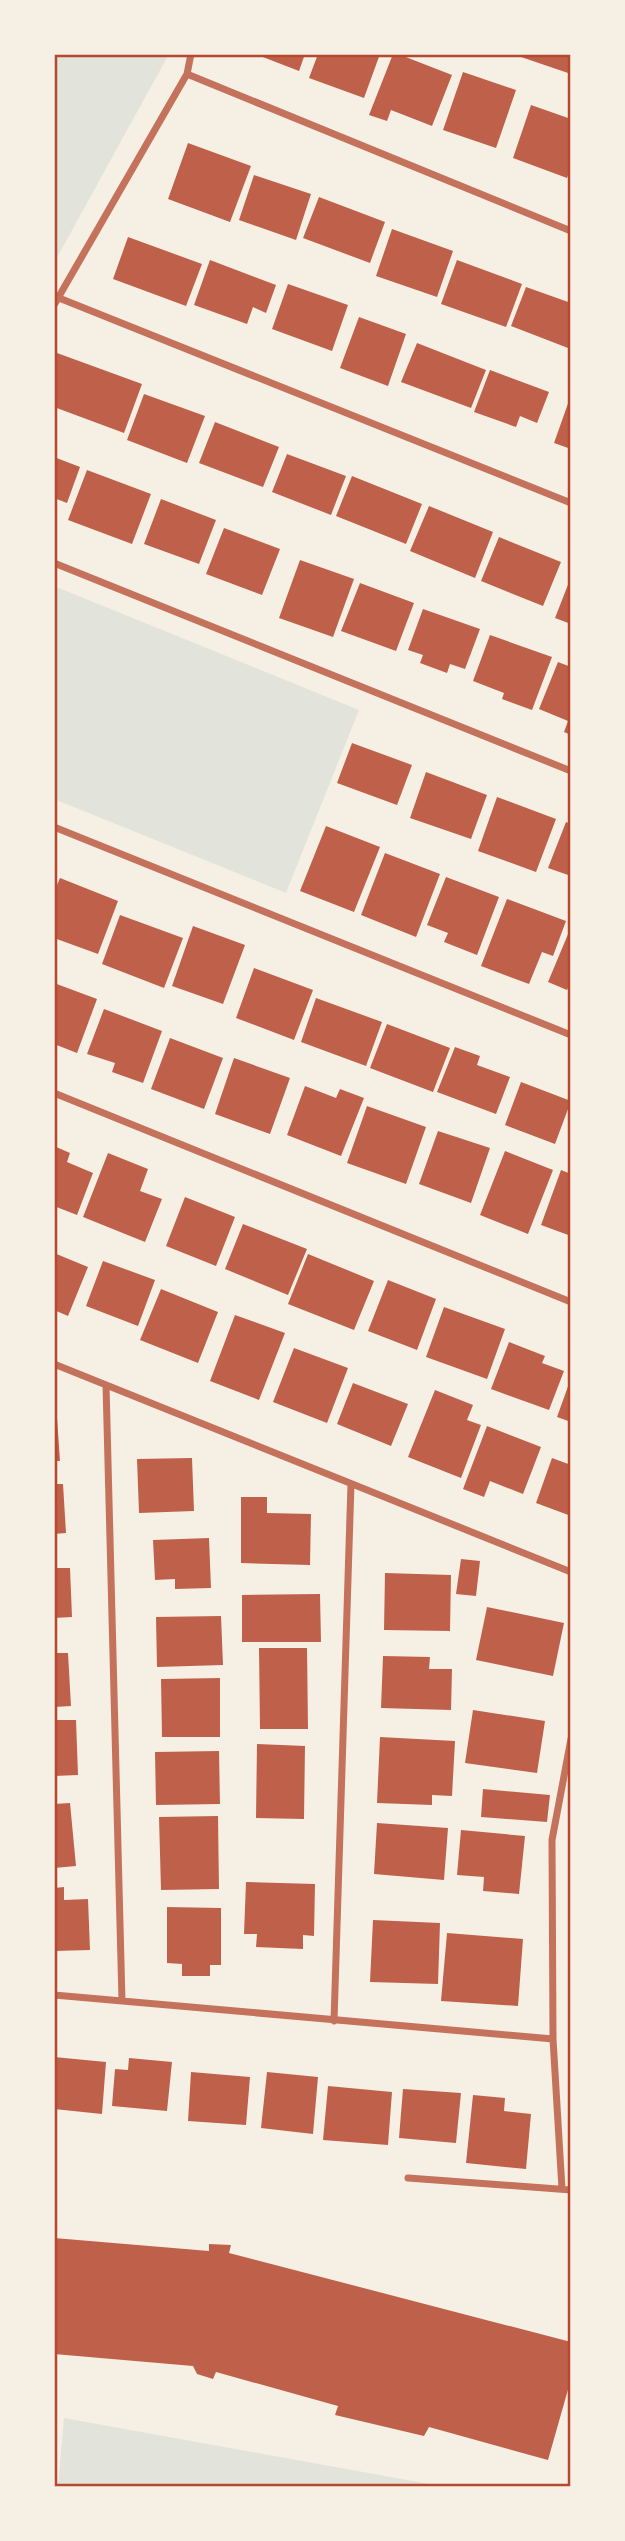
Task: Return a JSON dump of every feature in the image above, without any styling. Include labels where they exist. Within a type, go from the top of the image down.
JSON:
[{"type":"street","points":[[54,306],[187,74],[191,54]]},
{"type":"street","points":[[187,74],[571,231]]},
{"type":"street","points":[[59,298],[571,503]]},
{"type":"street","points":[[54,563],[571,771]]},
{"type":"street","points":[[54,827],[571,1035]]},
{"type":"street","points":[[54,1093],[571,1302]]},
{"type":"street","points":[[54,1364],[571,1572]]},
{"type":"street","points":[[106,1384],[122,2001]]},
{"type":"street","points":[[334,2021],[351,1484]]},
{"type":"street","points":[[562,2189],[552,2039],[552,1840],[571,1739]]},
{"type":"street","points":[[54,1995],[552,2039]]},
{"type":"street","points":[[408,2178],[571,2190]]},
{"type":"shaded area","points":[[54,54],[169,54],[54,263]]},
{"type":"shaded area","points":[[54,586],[359,710],[286,893],[54,799]]},
{"type":"shaded area","points":[[64,2418],[446,2487],[58,2487]]},
{"type":"building","points":[[255,54],[305,54],[299,71]]},
{"type":"building","points":[[318,54],[380,54],[364,98],[309,78]]},
{"type":"building","points":[[393,54],[452,75],[432,126],[391,110],[387,121],[369,115]]},
{"type":"building","points":[[522,54],[571,54],[571,74],[521,57]]},
{"type":"building","points":[[463,72],[516,90],[496,148],[443,130]]},
{"type":"building","points":[[531,105],[571,119],[571,168],[567,178],[513,158]]},
{"type":"building","points":[[188,143],[251,166],[230,222],[168,199]]},
{"type":"building","points":[[254,175],[311,194],[296,240],[239,220]]},
{"type":"building","points":[[319,197],[385,222],[370,263],[303,238]]},
{"type":"building","points":[[392,229],[453,251],[437,297],[376,276]]},
{"type":"building","points":[[128,237],[202,264],[186,306],[113,279]]},
{"type":"building","points":[[210,260],[276,285],[266,313],[253,307],[247,324],[194,305]]},
{"type":"building","points":[[457,260],[522,284],[506,327],[441,304]]},
{"type":"building","points":[[288,284],[348,305],[332,351],[272,329]]},
{"type":"building","points":[[526,287],[571,303],[571,342],[568,348],[511,326]]},
{"type":"building","points":[[359,317],[406,334],[388,386],[340,368]]},
{"type":"building","points":[[417,343],[486,370],[471,408],[401,382]]},
{"type":"building","points":[[57,353],[142,384],[124,433],[54,407],[54,360]]},
{"type":"building","points":[[490,370],[549,392],[537,423],[520,416],[516,427],[474,412]]},
{"type":"building","points":[[144,394],[205,416],[187,463],[127,440]]},
{"type":"building","points":[[571,395],[571,449],[554,443]]},
{"type":"building","points":[[215,422],[279,447],[263,487],[199,463]]},
{"type":"building","points":[[287,454],[346,476],[331,515],[272,492]]},
{"type":"building","points":[[54,457],[80,467],[67,503],[54,498]]},
{"type":"building","points":[[87,470],[151,494],[132,544],[68,520]]},
{"type":"building","points":[[352,476],[422,504],[406,544],[336,516]]},
{"type":"building","points":[[161,499],[216,520],[199,564],[144,544]]},
{"type":"building","points":[[429,506],[493,532],[475,578],[410,551]]},
{"type":"building","points":[[224,528],[280,549],[262,595],[206,574]]},
{"type":"building","points":[[499,537],[561,562],[543,606],[481,581]]},
{"type":"building","points":[[300,560],[354,579],[333,637],[279,618]]},
{"type":"building","points":[[571,577],[571,624],[555,618]]},
{"type":"building","points":[[360,583],[414,603],[396,651],[341,631]]},
{"type":"building","points":[[423,609],[480,629],[465,669],[450,664],[447,673],[420,663],[423,655],[408,650]]},
{"type":"building","points":[[490,635],[552,657],[532,710],[502,699],[504,693],[473,681]]},
{"type":"building","points":[[558,662],[571,667],[571,735],[564,732],[568,721],[539,709]]},
{"type":"building","points":[[352,743],[412,765],[397,805],[337,783]]},
{"type":"building","points":[[426,772],[487,795],[471,839],[410,818]]},
{"type":"building","points":[[497,797],[556,819],[536,872],[478,851]]},
{"type":"building","points":[[566,822],[571,824],[571,876],[548,868]]},
{"type":"building","points":[[326,826],[380,847],[354,912],[300,891]]},
{"type":"building","points":[[385,853],[440,874],[416,937],[361,915]]},
{"type":"building","points":[[446,877],[499,897],[477,955],[444,942],[448,933],[427,925]]},
{"type":"building","points":[[60,878],[118,901],[98,954],[54,938],[54,892]]},
{"type":"building","points":[[507,899],[566,921],[553,956],[542,952],[529,984],[481,966]]},
{"type":"building","points":[[120,915],[183,938],[164,988],[102,964]]},
{"type":"building","points":[[193,926],[245,945],[223,1004],[172,986]]},
{"type":"building","points":[[571,927],[571,982],[567,990],[548,982]]},
{"type":"building","points":[[254,968],[313,990],[294,1040],[236,1018]]},
{"type":"building","points":[[54,983],[97,999],[77,1053],[54,1044]]},
{"type":"building","points":[[316,998],[382,1022],[366,1066],[301,1042]]},
{"type":"building","points":[[104,1009],[162,1031],[143,1083],[112,1072],[115,1063],[87,1054]]},
{"type":"building","points":[[387,1024],[450,1048],[433,1092],[370,1068]]},
{"type":"building","points":[[170,1038],[223,1058],[204,1109],[151,1089]]},
{"type":"building","points":[[455,1047],[480,1056],[477,1065],[510,1077],[496,1114],[437,1092]]},
{"type":"building","points":[[234,1058],[290,1078],[270,1134],[215,1114]]},
{"type":"building","points":[[521,1082],[571,1101],[555,1144],[505,1125]]},
{"type":"building","points":[[305,1086],[336,1098],[340,1089],[364,1098],[341,1156],[287,1135]]},
{"type":"building","points":[[367,1106],[426,1127],[406,1184],[347,1163]]},
{"type":"building","points":[[438,1131],[490,1148],[471,1203],[419,1184]]},
{"type":"building","points":[[54,1146],[70,1153],[67,1162],[93,1173],[77,1215],[54,1206]]},
{"type":"building","points":[[505,1151],[553,1170],[528,1234],[480,1215]]},
{"type":"building","points":[[108,1153],[148,1169],[140,1191],[162,1199],[145,1242],[83,1217]]},
{"type":"building","points":[[561,1170],[571,1174],[571,1236],[541,1225]]},
{"type":"building","points":[[185,1197],[235,1217],[216,1266],[166,1246]]},
{"type":"building","points":[[243,1224],[307,1249],[288,1295],[225,1269]]},
{"type":"building","points":[[54,1253],[88,1267],[68,1316],[54,1310]]},
{"type":"building","points":[[308,1254],[374,1281],[354,1330],[288,1304]]},
{"type":"building","points":[[103,1261],[155,1280],[138,1326],[86,1306]]},
{"type":"building","points":[[388,1280],[436,1299],[417,1350],[368,1331]]},
{"type":"building","points":[[161,1289],[218,1312],[198,1363],[140,1340]]},
{"type":"building","points":[[444,1307],[505,1329],[487,1379],[426,1357]]},
{"type":"building","points":[[235,1315],[285,1333],[259,1400],[210,1381]]},
{"type":"building","points":[[509,1342],[545,1356],[542,1363],[564,1371],[549,1410],[491,1389]]},
{"type":"building","points":[[294,1348],[348,1368],[327,1423],[273,1402]]},
{"type":"building","points":[[571,1378],[571,1422],[557,1417]]},
{"type":"building","points":[[353,1383],[408,1404],[391,1446],[337,1424]]},
{"type":"building","points":[[435,1390],[473,1405],[467,1420],[481,1425],[461,1478],[408,1457]]},
{"type":"building","points":[[56,1403],[60,1461],[54,1461]]},
{"type":"building","points":[[487,1426],[541,1447],[523,1494],[490,1481],[484,1497],[463,1489]]},
{"type":"building","points":[[192,1458],[194,1511],[139,1513],[137,1459]]},
{"type":"building","points":[[552,1458],[571,1465],[571,1516],[536,1503]]},
{"type":"building","points":[[54,1484],[63,1484],[66,1533],[54,1534]]},
{"type":"building","points":[[241,1497],[267,1497],[267,1513],[311,1514],[310,1565],[241,1563]]},
{"type":"building","points":[[209,1538],[211,1588],[175,1589],[175,1579],[155,1580],[153,1540]]},
{"type":"building","points":[[461,1559],[480,1561],[476,1596],[456,1594]]},
{"type":"building","points":[[54,1568],[70,1568],[72,1617],[54,1618]]},
{"type":"building","points":[[385,1573],[451,1575],[450,1631],[384,1630]]},
{"type":"building","points":[[320,1594],[321,1642],[242,1642],[242,1595]]},
{"type":"building","points":[[487,1607],[564,1623],[553,1676],[476,1660]]},
{"type":"building","points":[[221,1616],[223,1665],[157,1667],[156,1617]]},
{"type":"building","points":[[259,1648],[307,1648],[308,1729],[260,1729]]},
{"type":"building","points":[[54,1653],[68,1653],[71,1706],[54,1707]]},
{"type":"building","points":[[383,1656],[430,1657],[429,1669],[452,1669],[451,1710],[381,1708]]},
{"type":"building","points":[[220,1678],[220,1737],[162,1737],[161,1679]]},
{"type":"building","points":[[473,1710],[545,1721],[537,1773],[465,1763]]},
{"type":"building","points":[[54,1720],[76,1720],[78,1775],[54,1776]]},
{"type":"building","points":[[380,1737],[455,1741],[452,1796],[432,1795],[432,1805],[377,1803]]},
{"type":"building","points":[[257,1744],[305,1746],[304,1819],[256,1818]]},
{"type":"building","points":[[219,1751],[220,1804],[156,1805],[155,1752]]},
{"type":"building","points":[[483,1789],[550,1795],[547,1822],[481,1817]]},
{"type":"building","points":[[70,1803],[76,1866],[54,1868],[54,1804]]},
{"type":"building","points":[[218,1816],[219,1889],[161,1890],[159,1817]]},
{"type":"building","points":[[377,1823],[448,1828],[444,1880],[374,1874]]},
{"type":"building","points":[[461,1830],[525,1836],[519,1894],[483,1891],[484,1877],[457,1875]]},
{"type":"building","points":[[246,1882],[315,1884],[314,1936],[303,1935],[303,1949],[256,1947],[257,1934],[244,1934]]},
{"type":"building","points":[[64,1887],[64,1900],[88,1899],[90,1950],[54,1951],[54,1888]]},
{"type":"building","points":[[167,1907],[221,1908],[221,1965],[210,1965],[210,1976],[182,1976],[182,1964],[167,1963]]},
{"type":"building","points":[[373,1920],[440,1923],[438,1984],[370,1982]]},
{"type":"building","points":[[447,1933],[523,1939],[518,2006],[441,2001]]},
{"type":"building","points":[[54,2057],[106,2062],[102,2114],[54,2109]]},
{"type":"building","points":[[129,2058],[172,2062],[167,2111],[112,2106],[115,2069],[128,2070]]},
{"type":"building","points":[[191,2072],[250,2077],[246,2125],[188,2121]]},
{"type":"building","points":[[267,2072],[318,2077],[313,2134],[261,2128]]},
{"type":"building","points":[[328,2086],[392,2092],[388,2145],[323,2140]]},
{"type":"building","points":[[403,2089],[461,2093],[456,2143],[399,2138]]},
{"type":"building","points":[[473,2095],[505,2098],[504,2111],[531,2114],[526,2169],[466,2163]]},
{"type":"building","points":[[54,2238],[209,2251],[209,2244],[231,2245],[229,2253],[571,2342],[571,2379],[548,2460],[429,2427],[424,2436],[335,2415],[338,2406],[216,2372],[213,2379],[197,2374],[193,2366],[54,2354]]}]
